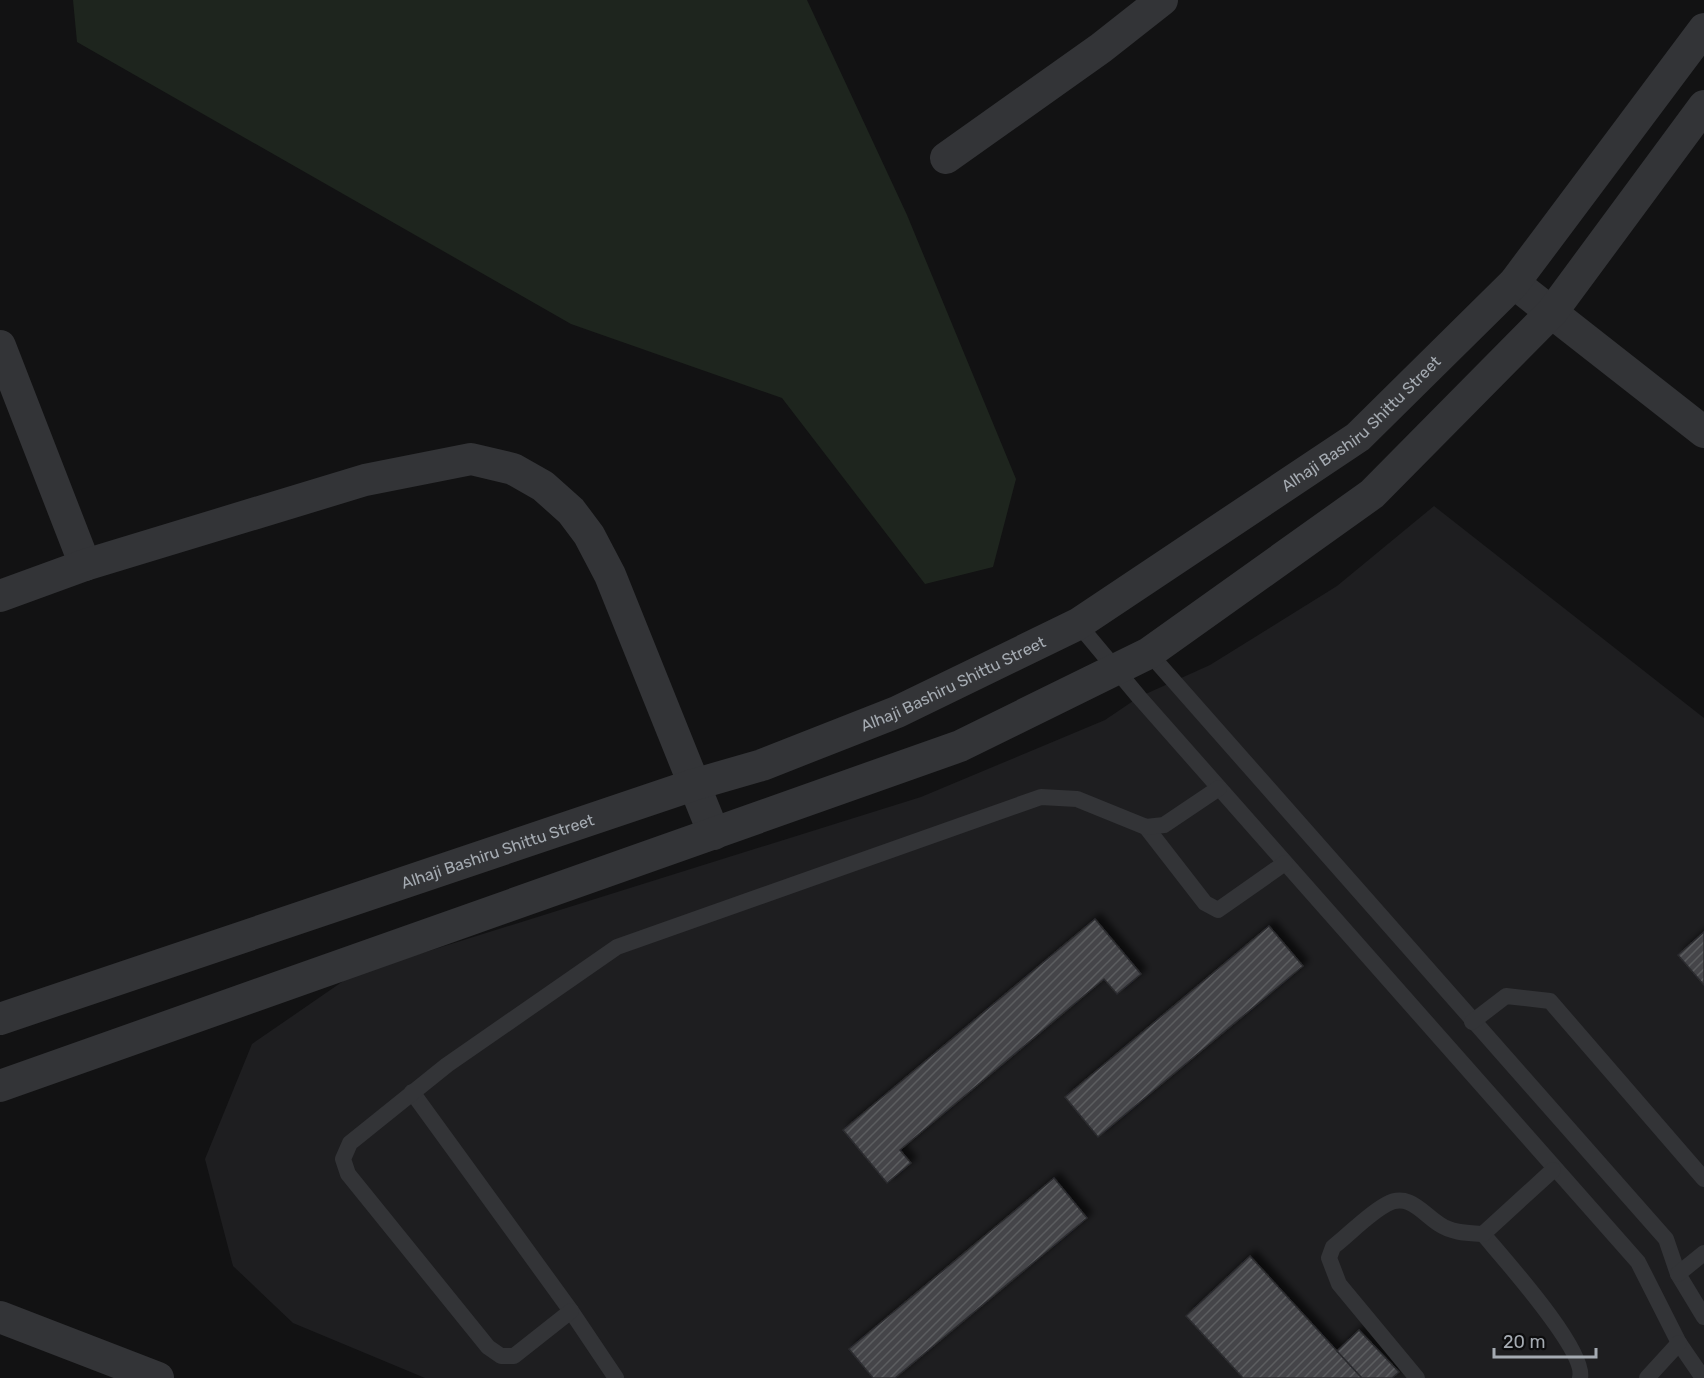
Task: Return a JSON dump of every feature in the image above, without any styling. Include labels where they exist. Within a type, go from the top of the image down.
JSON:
[{"type":"street","points":[[946,158],[1162,0]]},
{"type":"street","name":"Alhaji Bashiru Shittu Street","points":[[0,1019],[693,785],[762,765],[897,712],[1078,624],[1358,437],[1514,283],[1704,28]]},
{"type":"street","points":[[0,1086],[960,746],[1149,653],[1372,494],[1552,312],[1704,106]]},
{"type":"street","points":[[1514,283],[1704,432]]},
{"type":"street","points":[[0,346],[86,565]]},
{"type":"street","points":[[0,596],[86,565],[365,480],[471,459],[513,468],[543,486],[571,511],[589,535],[610,575],[714,834]]},
{"type":"street","points":[[0,1317],[158,1378]]},
{"type":"lane","points":[[1078,624],[1553,1170],[1638,1262],[1679,1343],[1703,1378]]},
{"type":"lane","points":[[1149,653],[1472,1022],[1666,1239],[1678,1274],[1704,1317]]},
{"type":"lane","points":[[571,1311],[514,1356],[501,1356],[488,1347],[348,1174],[343,1159],[350,1143],[412,1092],[595,960],[617,947],[1041,797],[1077,799],[1146,827],[1164,825],[1219,788]]},
{"type":"lane","points":[[1146,827],[1204,903],[1218,910],[1285,863]]},
{"type":"lane","points":[[1472,1022],[1506,996],[1551,1001],[1704,1179]]},
{"type":"lane","points":[[412,1092],[571,1311],[616,1378]]},
{"type":"lane","points":[[1417,1378],[1339,1284],[1329,1258],[1333,1247],[1388,1203],[1407,1201],[1420,1208],[1439,1225],[1463,1233],[1484,1234],[1553,1170]]},
{"type":"lane","points":[[1484,1234],[1571,1345],[1581,1372],[1580,1378]]},
{"type":"lane","points":[[1678,1274],[1704,1253]]},
{"type":"lane","points":[[1647,1378],[1679,1343]]},
{"type":"shaded area","points":[[73,0],[807,0],[907,215],[1016,479],[993,567],[925,584],[782,398],[571,324],[77,42]]},
{"type":"shaded area","points":[[1434,506],[1704,718],[1704,1378],[425,1378],[293,1323],[233,1266],[205,1159],[252,1044],[352,975],[921,797],[1105,720],[1139,697],[1210,665],[1337,586]]},
{"type":"building","points":[[1095,919],[1141,974],[1117,994],[1104,979],[900,1150],[911,1163],[887,1183],[843,1130]]},
{"type":"building","points":[[1269,926],[1303,966],[1098,1137],[1065,1097]]},
{"type":"building","points":[[1704,932],[1704,985],[1678,955]]},
{"type":"building","points":[[1054,1178],[1087,1218],[895,1378],[873,1378],[849,1349]]},
{"type":"building","points":[[1250,1256],[1362,1378],[1243,1378],[1186,1316]]},
{"type":"building","points":[[1359,1330],[1399,1372],[1392,1378],[1362,1378],[1337,1351]]}]
